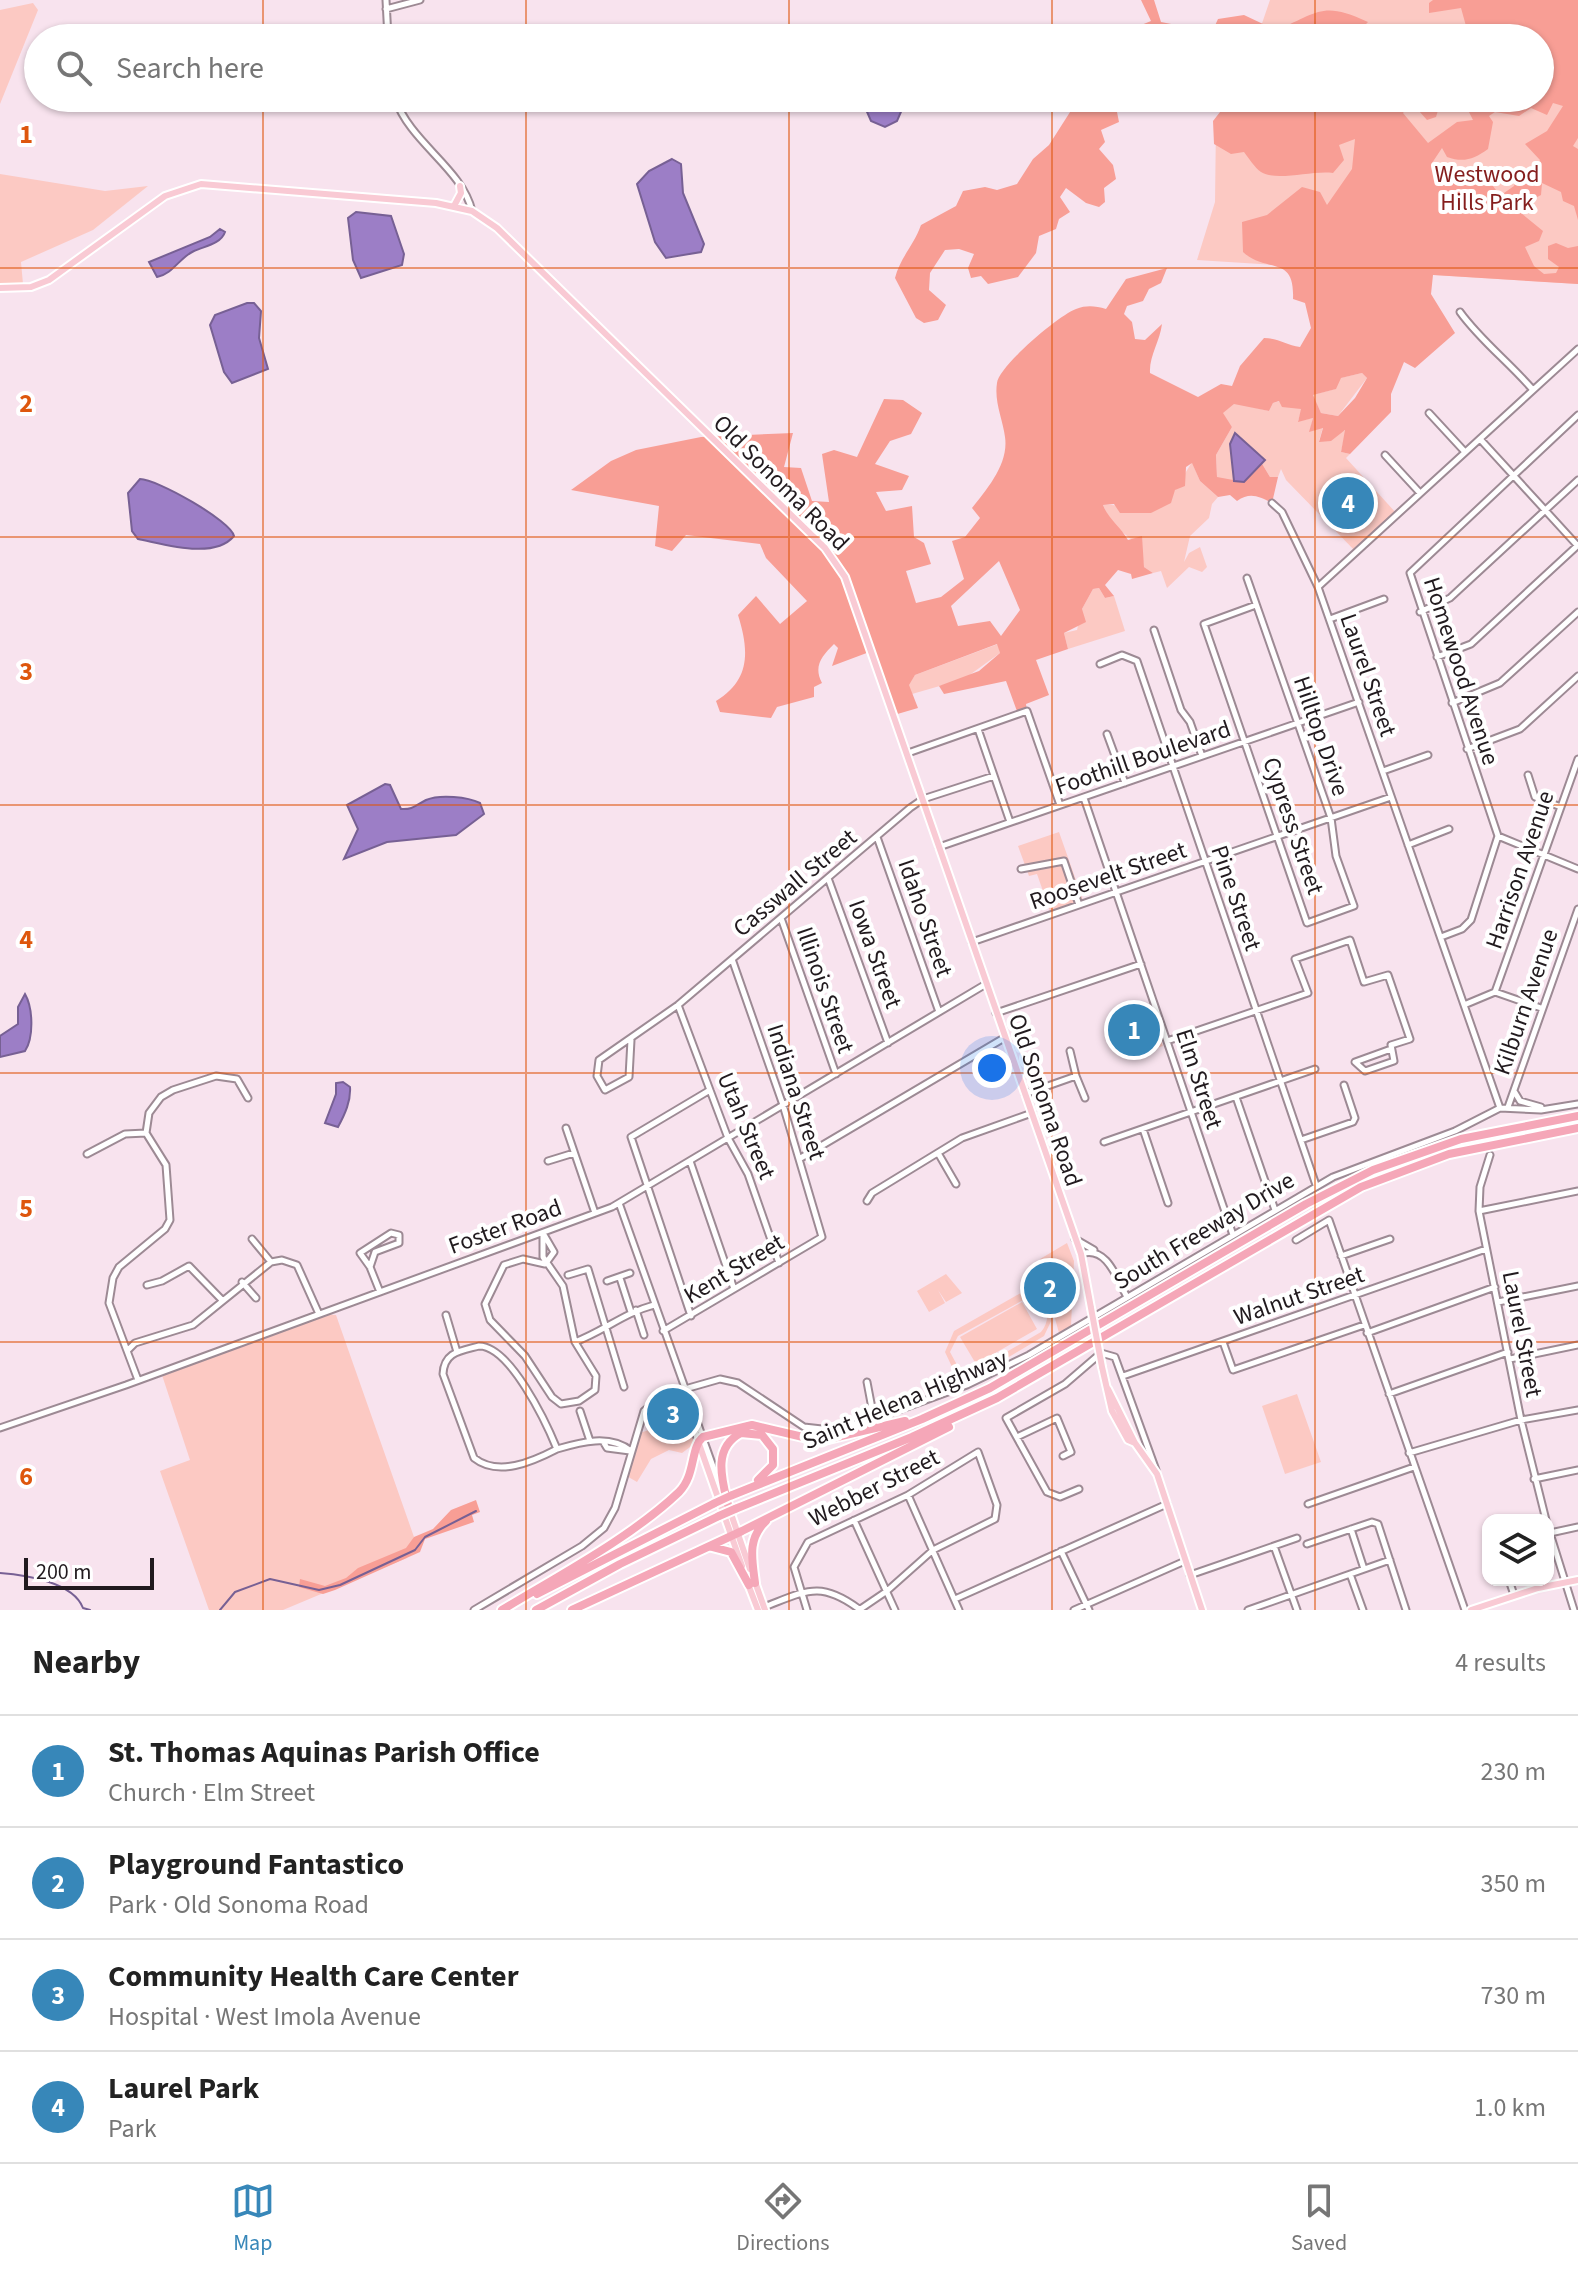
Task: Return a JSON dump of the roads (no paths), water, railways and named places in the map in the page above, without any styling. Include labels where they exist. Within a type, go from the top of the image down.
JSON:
[{"type":"highway","name":"Saint Helena Highway","points":[[536,1610],[611,1568],[719,1516],[731,1503],[948,1408],[1039,1362],[1355,1178],[1443,1144],[1578,1116]]},
{"type":"highway","name":"Saint Helena Highway","points":[[509,1610],[595,1561],[715,1503],[731,1503],[920,1434],[997,1398],[1361,1187],[1449,1154],[1578,1128]]},
{"type":"highway","points":[[572,1610],[735,1535],[940,1431],[997,1398]]},
{"type":"highway","points":[[502,1610],[615,1539],[674,1497],[692,1473],[700,1439],[743,1425],[808,1440],[832,1440],[948,1408]]},
{"type":"highway","points":[[758,1433],[773,1449],[773,1465],[731,1503],[720,1471],[723,1452],[737,1435],[758,1433]]},
{"type":"highway","points":[[752,1584],[751,1546],[755,1533],[777,1512]]},
{"type":"highway","points":[[703,1549],[728,1550],[752,1584]]},
{"type":"main road","name":"Old Sonoma Road","points":[[0,288],[29,288],[49,280],[165,196],[187,186],[339,193],[454,206],[472,211],[497,228],[825,548],[851,590],[1081,1254],[1112,1411],[1124,1427],[1128,1440],[1135,1443],[1157,1474],[1202,1610]]},
{"type":"main road","points":[[454,206],[460,196],[460,186]]},
{"type":"main road","points":[[700,1439],[762,1609]]},
{"type":"main road","points":[[731,1503],[735,1535]]},
{"type":"main road","points":[[1471,1610],[1514,1595],[1578,1580]]},
{"type":"street","points":[[386,0],[387,24]]},
{"type":"street","points":[[386,9],[420,0]]},
{"type":"street","points":[[401,112],[406,123],[460,186],[472,211]]},
{"type":"street","points":[[1460,312],[1480,340],[1496,348],[1533,390]]},
{"type":"street","name":"Laurel Street","points":[[1500,1108],[1318,587],[1578,349]]},
{"type":"street","points":[[1429,413],[1465,452]]},
{"type":"street","name":"Homewood Avenue","points":[[1498,836],[1409,580],[1412,569],[1578,415]]},
{"type":"street","points":[[1437,657],[1471,644],[1578,546],[1480,439]]},
{"type":"street","points":[[1385,455],[1420,493]]},
{"type":"street","points":[[1420,612],[1450,598],[1578,480]]},
{"type":"street","points":[[1272,503],[1282,512],[1318,587]]},
{"type":"street","name":"Hilltop Drive","points":[[1247,578],[1331,818],[1336,856],[1354,906],[1307,923]]},
{"type":"street","points":[[1330,619],[1384,599]]},
{"type":"street","name":"Cypress Street","points":[[1256,605],[1204,624],[1307,923]]},
{"type":"street","points":[[1452,703],[1500,683],[1578,612]]},
{"type":"street","points":[[1154,630],[1181,710],[1190,722],[1202,756]]},
{"type":"street","name":"Pine Street","points":[[1100,664],[1114,656],[1135,658],[1316,1185]]},
{"type":"street","points":[[1467,749],[1520,729],[1578,676]]},
{"type":"street","name":"Foothill Boulevard","points":[[939,847],[1359,702]]},
{"type":"street","points":[[908,753],[1027,711],[1060,805]]},
{"type":"street","points":[[978,729],[1010,822]]},
{"type":"street","points":[[1107,734],[1125,783]]},
{"type":"street","points":[[1383,771],[1428,755]]},
{"type":"street","name":"Harrison Avenue","points":[[1495,992],[1578,759]]},
{"type":"street","points":[[1528,775],[1535,797],[1561,807]]},
{"type":"street","name":"Casswall Street","points":[[631,1040],[629,1077],[605,1090],[600,1086],[596,1067],[623,1040],[631,1040],[678,1005],[923,799],[994,776]]},
{"type":"street","name":"Roosevelt Street","points":[[972,942],[1391,797]]},
{"type":"street","name":"Elm Street","points":[[1084,798],[1233,1235]]},
{"type":"street","points":[[1408,845],[1449,829]]},
{"type":"street","points":[[1441,937],[1462,929],[1471,920],[1498,836],[1578,869]]},
{"type":"street","name":"Idaho Street","points":[[877,837],[939,1012]]},
{"type":"street","points":[[1021,869],[1064,861],[1079,905]]},
{"type":"street","name":"Iowa Street","points":[[828,878],[888,1043]]},
{"type":"street","name":"Kilburn Avenue","points":[[1508,1107],[1578,909]]},
{"type":"street","name":"Illinois Street","points":[[781,918],[836,1074]]},
{"type":"street","points":[[1167,1041],[1308,993],[1295,959],[1350,940],[1364,982],[1388,975],[1410,1039],[1391,1045],[1394,1061],[1365,1071],[1355,1062],[1391,1049]]},
{"type":"street","name":"Indiana Street","points":[[732,959],[783,1105],[822,1237]]},
{"type":"street","points":[[996,1013],[1141,964]]},
{"type":"street","name":"Foster Road","points":[[0,1428],[619,1203],[986,984]]},
{"type":"street","points":[[1464,1005],[1495,992],[1542,1008]]},
{"type":"street","name":"Utah Street","points":[[678,1005],[728,1138],[748,1174],[779,1263]]},
{"type":"street","points":[[799,1159],[1004,1038]]},
{"type":"street","points":[[1070,1051],[1085,1098]]},
{"type":"street","points":[[1104,1142],[1315,1069]]},
{"type":"street","points":[[138,1380],[129,1349],[109,1303],[113,1278],[126,1258],[165,1229],[171,1211],[166,1165],[146,1133],[152,1106],[173,1090],[216,1076],[229,1076],[241,1083],[248,1098]]},
{"type":"street","points":[[1025,1094],[1076,1076]]},
{"type":"street","points":[[1301,1140],[1353,1122],[1355,1118],[1344,1085]]},
{"type":"street","points":[[691,1316],[631,1137],[710,1090]]},
{"type":"street","points":[[1514,1091],[1520,1101],[1550,1109]]},
{"type":"street","points":[[1236,1097],[1275,1210]]},
{"type":"street","name":"South Freeway Drive","points":[[474,1610],[582,1546],[604,1528],[615,1508],[631,1451],[650,1404],[683,1389],[717,1379],[738,1383],[791,1421],[814,1429],[831,1430],[874,1419],[989,1375],[1316,1185],[1390,1153],[1455,1131],[1500,1108],[1550,1109],[1578,1104]]},
{"type":"street","points":[[867,1201],[872,1193],[962,1138],[1032,1113]]},
{"type":"street","points":[[566,1128],[595,1213]]},
{"type":"street","points":[[1143,1129],[1168,1203]]},
{"type":"street","points":[[87,1154],[125,1134],[146,1133]]},
{"type":"street","points":[[548,1161],[574,1153]]},
{"type":"street","points":[[938,1153],[956,1184]]},
{"type":"street","name":"Laurel Street","points":[[1490,1155],[1480,1187],[1479,1211],[1521,1420],[1544,1514]]},
{"type":"street","points":[[690,1161],[734,1289]]},
{"type":"street","points":[[1479,1211],[1578,1191]]},
{"type":"street","points":[[619,1203],[700,1439],[731,1503]]},
{"type":"street","points":[[1296,1240],[1329,1220],[1465,1610]]},
{"type":"street","points":[[370,1267],[375,1252],[399,1243],[399,1235],[391,1233],[362,1250],[361,1258],[370,1267],[380,1292]]},
{"type":"street","points":[[543,1233],[545,1264]]},
{"type":"street","name":"Kent Street","points":[[663,1331],[822,1237]]},
{"type":"street","points":[[252,1239],[271,1262]]},
{"type":"street","points":[[1075,1239],[1098,1253],[1127,1297]]},
{"type":"street","points":[[1341,1256],[1390,1239]]},
{"type":"street","name":"Walnut Street","points":[[1123,1376],[1486,1249]]},
{"type":"street","points":[[1081,1254],[1098,1253]]},
{"type":"street","points":[[523,1259],[545,1264],[557,1273],[563,1286],[575,1342],[596,1376],[595,1390],[579,1401],[561,1404],[555,1401],[525,1356],[486,1312],[489,1291],[504,1265],[523,1259]]},
{"type":"street","points":[[129,1349],[135,1343],[193,1325],[242,1282],[271,1262],[282,1260],[297,1265],[319,1314]]},
{"type":"street","points":[[147,1285],[162,1281],[189,1266],[222,1300]]},
{"type":"street","points":[[568,1275],[588,1269],[624,1387]]},
{"type":"street","points":[[607,1281],[630,1273]]},
{"type":"street","points":[[620,1278],[644,1335]]},
{"type":"street","points":[[242,1282],[256,1298]]},
{"type":"street","points":[[1498,1302],[1578,1286]]},
{"type":"street","points":[[1367,1333],[1495,1287]]},
{"type":"street","points":[[575,1342],[605,1330],[634,1311],[654,1305]]},
{"type":"street","points":[[446,1315],[457,1352]]},
{"type":"street","points":[[1223,1342],[1233,1370],[1364,1325]]},
{"type":"street","points":[[1389,1394],[1509,1356],[1578,1345]]},
{"type":"street","points":[[557,1449],[539,1407],[502,1354],[488,1346],[457,1352],[444,1361],[443,1374],[474,1458],[493,1468],[590,1441],[611,1441],[631,1451]]},
{"type":"street","name":"Old Sonoma Road","points":[[1017,1437],[1006,1418],[1065,1384],[1096,1356],[1112,1354],[1123,1376],[1157,1474]]},
{"type":"street","points":[[867,1382],[874,1419]]},
{"type":"street","points":[[1409,1453],[1521,1420],[1578,1410]]},
{"type":"street","points":[[580,1411],[590,1441]]},
{"type":"street","points":[[1124,1427],[1135,1411]]},
{"type":"street","points":[[1063,1456],[1071,1452],[1057,1418],[1017,1437],[1052,1497],[1079,1489]]},
{"type":"street","name":"Webber Street","points":[[807,1610],[794,1567],[800,1551],[808,1542],[908,1495],[978,1452],[998,1515],[933,1550]]},
{"type":"street","points":[[1308,1504],[1414,1467]]},
{"type":"street","points":[[1534,1479],[1578,1470]]},
{"type":"street","points":[[908,1495],[959,1610]]},
{"type":"street","points":[[955,1599],[1167,1504]]},
{"type":"street","points":[[854,1520],[895,1610]]},
{"type":"street","points":[[1307,1544],[1372,1522],[1378,1524],[1406,1610]]},
{"type":"street","points":[[1554,1529],[1578,1527]]},
{"type":"street","points":[[1351,1529],[1364,1569]]},
{"type":"street","points":[[1190,1575],[1297,1538]]},
{"type":"street","points":[[1274,1546],[1297,1610]]},
{"type":"street","points":[[1554,1546],[1574,1610]]},
{"type":"street","points":[[762,1609],[801,1593],[829,1590],[859,1609],[887,1591],[933,1550]]},
{"type":"street","points":[[1061,1551],[1088,1607]]},
{"type":"street","points":[[1248,1610],[1390,1560]]},
{"type":"street","points":[[1074,1610],[1088,1607],[1185,1561]]},
{"type":"street","points":[[1350,1574],[1363,1610]]},
{"type":"street","points":[[1511,1586],[1514,1595]]},
{"type":"waterway","points":[[220,1610],[235,1592],[270,1579],[319,1590],[340,1585],[415,1550],[425,1537],[476,1511]]},
{"type":"waterway","points":[[0,1573],[35,1578],[59,1586],[78,1599],[83,1608],[90,1610]]},
{"type":"place","name":"Laurel Park","points":[[1348,503]]},
{"type":"place","name":"St. Thomas Aquinas Parish Office","points":[[1134,1030]]},
{"type":"place","name":"Playground Fantastico","points":[[1050,1288]]},
{"type":"place","name":"Community Health Care Center","points":[[673,1414]]},
{"type":"park label","name":"Westwood Hills Park","points":[[1487,188]]}]
